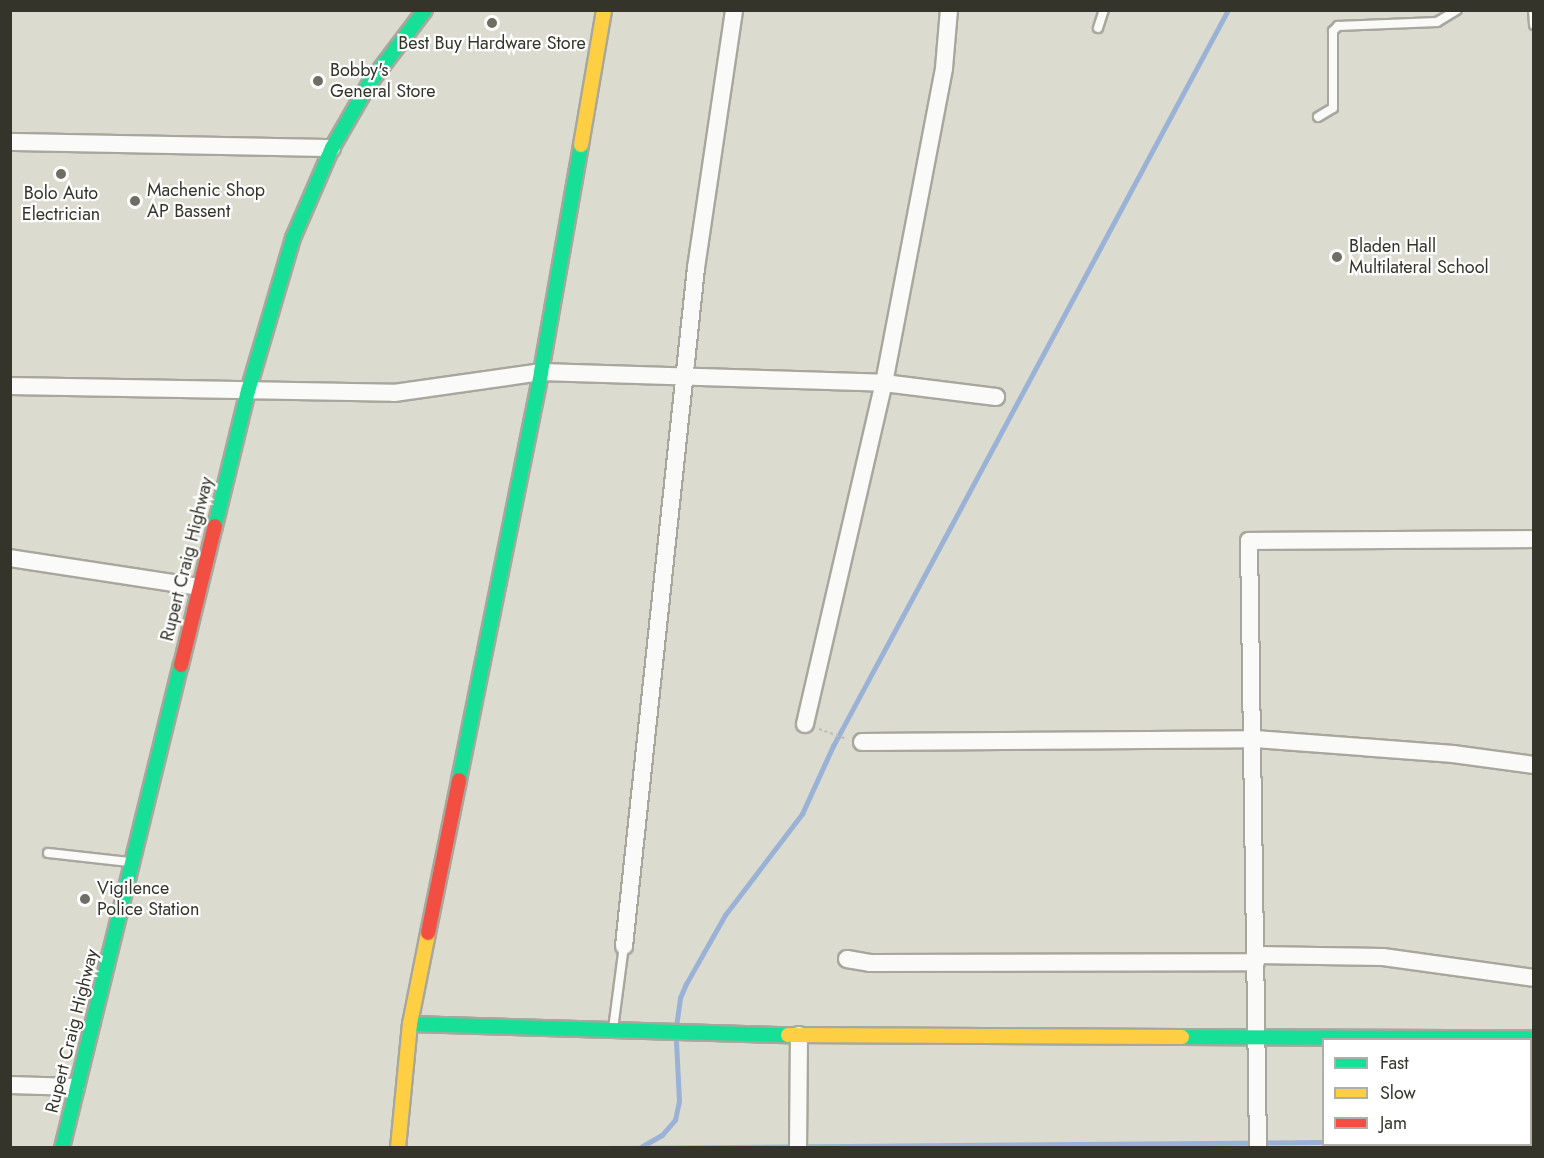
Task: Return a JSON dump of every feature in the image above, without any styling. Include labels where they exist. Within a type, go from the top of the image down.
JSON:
[{"type":"street","name":"Rupert Craig Highway","points":[[62,1148],[248,391],[293,238],[332,148],[369,84],[425,10]]},
{"type":"street","points":[[398,1146],[410,1024],[540,372],[604,10]]},
{"type":"street","points":[[624,946],[687,380],[696,267],[734,10]]},
{"type":"street","points":[[805,724],[884,383],[944,68],[949,10]]},
{"type":"street","points":[[10,142],[332,148]]},
{"type":"street","points":[[10,386],[394,393],[540,372],[687,380],[884,383],[996,397]]},
{"type":"street","points":[[1258,1141],[1255,739],[1249,541],[1533,539]]},
{"type":"street","points":[[10,558],[199,587]]},
{"type":"street","points":[[855,740],[1255,739],[1453,754],[1533,765]]},
{"type":"street","points":[[847,959],[870,963],[1383,957],[1533,978]]},
{"type":"street","points":[[410,1024],[613,1032],[799,1035],[1533,1038]]},
{"type":"street","points":[[798,1148],[799,1035]]},
{"type":"street","points":[[10,1085],[76,1087]]},
{"type":"lane","points":[[1098,28],[1104,10]]},
{"type":"lane","points":[[1318,117],[1333,108],[1333,32],[1338,26],[1437,22],[1457,10]]},
{"type":"lane","points":[[1533,10],[1533,25]]},
{"type":"lane","points":[[48,853],[131,862]]},
{"type":"lane","points":[[613,1032],[624,946]]},
{"type":"path","points":[[826,731],[855,740]]},
{"type":"waterway","points":[[676,1027],[680,998],[686,984],[725,915],[802,814],[833,746],[1228,10]]},
{"type":"waterway","points":[[641,1147],[662,1135],[675,1120],[679,1101],[676,1042]]},
{"type":"waterway","points":[[604,1148],[1322,1142]]},
{"type":"traffic: fast","points":[[215,526],[248,391],[293,238],[332,148],[369,84],[425,10]]},
{"type":"traffic: fast","points":[[459,780],[541,372],[581,145]]},
{"type":"traffic: fast","points":[[62,1148],[181,665]]},
{"type":"traffic: fast","points":[[410,1024],[788,1035]]},
{"type":"traffic: fast","points":[[1182,1037],[1534,1038]]},
{"type":"traffic: slow","points":[[581,145],[604,10]]},
{"type":"traffic: slow","points":[[398,1148],[410,1024],[428,933]]},
{"type":"traffic: slow","points":[[788,1035],[1182,1037]]},
{"type":"traffic: jam","points":[[181,665],[215,526]]},
{"type":"traffic: jam","points":[[428,933],[459,780]]},
{"type":"place","name":"Best Buy Hardware Store","points":[[492,23]]},
{"type":"place","name":"Bobby's General Store","points":[[318,81]]},
{"type":"place","name":"Bolo Auto Electrician","points":[[61,174]]},
{"type":"place","name":"Machenic Shop AP Bassent","points":[[135,201]]},
{"type":"place","name":"Bladen Hall Multilateral School","points":[[1337,257]]},
{"type":"place","name":"Vigilence Police Station","points":[[85,899]]}]
